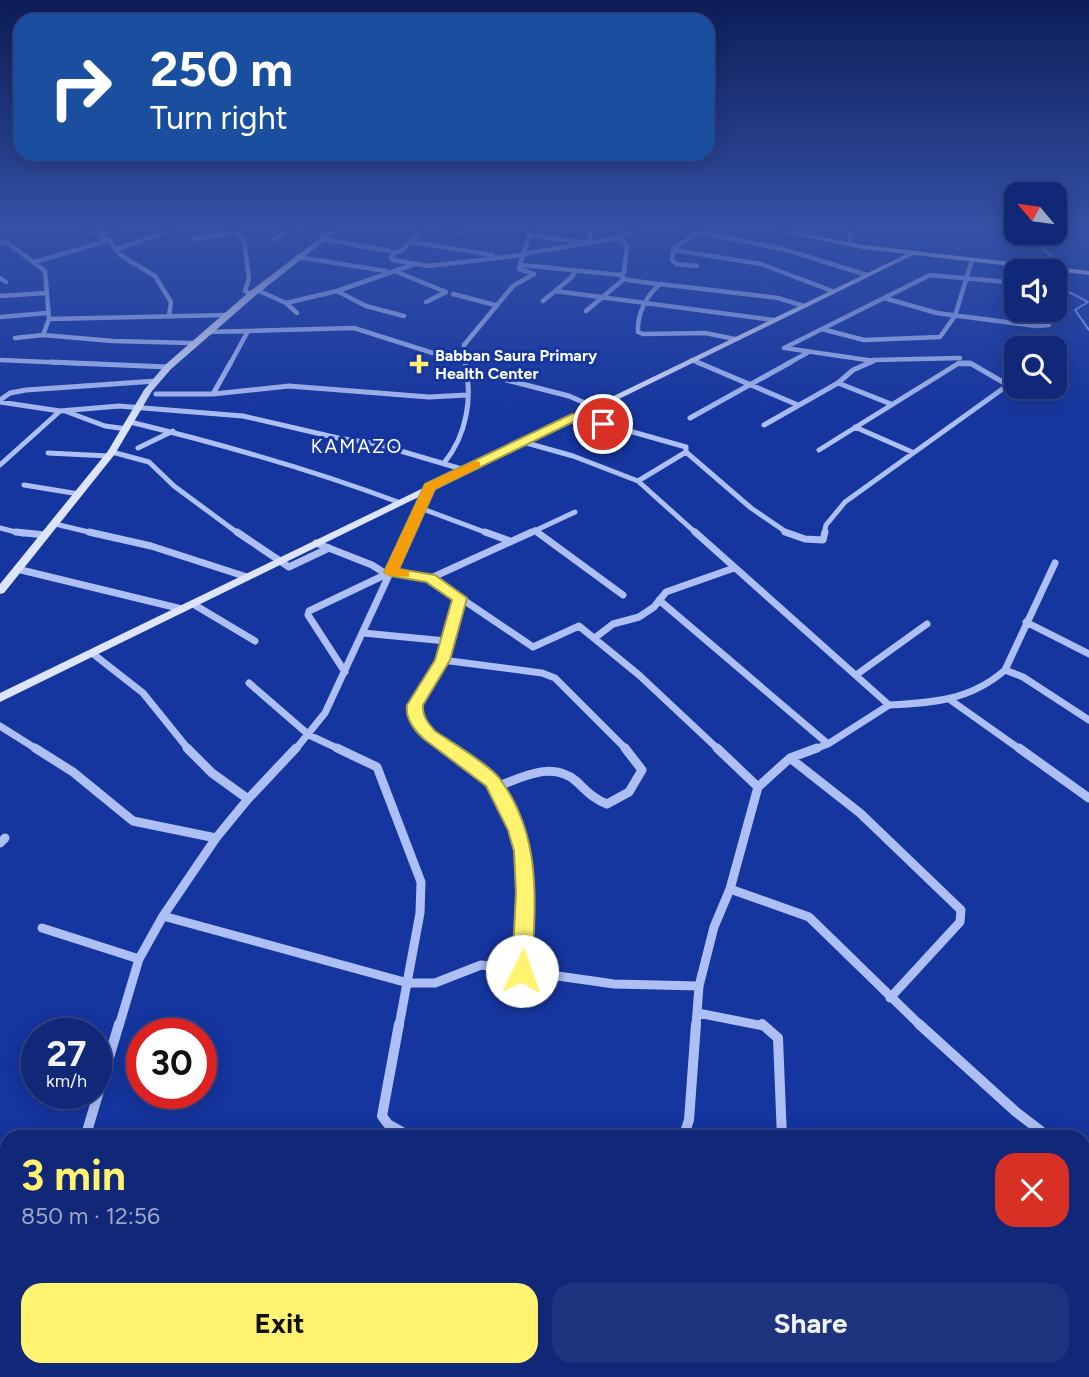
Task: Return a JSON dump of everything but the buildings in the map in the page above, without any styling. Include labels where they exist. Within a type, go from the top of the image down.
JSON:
[{"type":"street","points":[[0,296],[26,294]]},
{"type":"street","points":[[43,335],[49,319],[45,294]]},
{"type":"street","points":[[166,294],[171,302],[169,316]]},
{"type":"street","points":[[0,591],[110,454],[156,381],[193,343],[251,294]]},
{"type":"street","points":[[261,294],[286,303],[297,313]]},
{"type":"street","points":[[286,303],[323,294]]},
{"type":"street","points":[[343,294],[366,306],[404,316]]},
{"type":"street","points":[[426,302],[441,294]]},
{"type":"street","points":[[454,294],[495,305]]},
{"type":"street","points":[[444,463],[455,452],[463,436],[467,395],[464,345],[505,294]]},
{"type":"street","points":[[543,301],[551,294]]},
{"type":"street","points":[[578,294],[774,320]]},
{"type":"street","points":[[586,310],[608,294]]},
{"type":"street","points":[[652,294],[637,326],[639,333],[705,333],[735,339]]},
{"type":"street","points":[[746,294],[778,298],[804,306]]},
{"type":"street","points":[[0,698],[826,294]]},
{"type":"street","points":[[891,294],[784,348],[873,360],[960,358]]},
{"type":"street","points":[[822,329],[864,340],[917,340],[943,335],[955,316],[962,294]]},
{"type":"street","points":[[884,298],[955,316],[1043,327],[1049,322]]},
{"type":"street","points":[[0,317],[47,313]]},
{"type":"street","points":[[49,319],[227,315]]},
{"type":"street","points":[[207,332],[354,328],[436,354],[463,355]]},
{"type":"street","points":[[213,394],[248,331]]},
{"type":"street","points":[[15,338],[43,335],[113,341],[193,343]]},
{"type":"street","points":[[690,418],[807,353]]},
{"type":"street","points":[[692,360],[799,405]]},
{"type":"street","points":[[764,425],[838,383],[853,370],[875,363],[873,360]]},
{"type":"street","points":[[576,416],[683,446],[686,452],[775,526],[797,538],[812,541],[822,540],[826,525],[845,502],[912,452],[1008,387],[1008,383],[964,362],[819,450]]},
{"type":"street","points":[[2,364],[168,367]]},
{"type":"street","points":[[467,370],[569,396],[594,407]]},
{"type":"street","points":[[0,401],[10,393],[26,390],[156,381]]},
{"type":"street","points":[[838,383],[891,404]]},
{"type":"street","points":[[156,394],[213,394],[289,386],[429,397],[467,395]]},
{"type":"street","points":[[0,401],[63,411],[106,426],[128,425],[173,431],[345,482],[398,502]]},
{"type":"street","points":[[0,412],[12,403]]},
{"type":"street","points":[[0,465],[63,411],[119,406],[243,416],[338,439],[377,444],[465,470]]},
{"type":"street","points":[[855,427],[912,452]]},
{"type":"street","points":[[138,448],[173,431]]},
{"type":"street","points":[[523,442],[573,456],[638,481],[889,705]]},
{"type":"street","points":[[638,481],[686,452]]},
{"type":"street","points":[[48,453],[110,454],[149,462],[174,486],[278,562],[289,567],[329,548]]},
{"type":"street","points":[[24,485],[79,494]]},
{"type":"street","points":[[87,1130],[139,959],[163,916],[216,838],[248,799],[309,735],[325,713],[430,487]]},
{"type":"street","points":[[420,508],[510,541]]},
{"type":"street","points":[[430,578],[575,512]]},
{"type":"street","points":[[55,524],[151,546],[247,577]]},
{"type":"street","points":[[0,528],[45,535]]},
{"type":"street","points":[[536,530],[623,594]]},
{"type":"street","points":[[316,543],[388,573],[430,578],[533,647],[577,625],[596,637],[758,787]]},
{"type":"street","points":[[686,1130],[689,1120],[699,986],[714,927],[730,889],[758,787],[790,758],[828,744],[889,705],[949,699],[977,692],[1005,670],[1055,563]]},
{"type":"street","points":[[596,637],[613,624],[639,617],[654,607],[666,593],[734,568]]},
{"type":"street","points":[[17,569],[183,609]]},
{"type":"street","points":[[345,673],[327,649],[307,612],[388,573]]},
{"type":"street","points":[[460,598],[442,660],[415,705],[416,719],[429,735],[496,787],[517,830],[524,851],[526,893],[522,971]]},
{"type":"street","points":[[659,600],[722,653],[771,700],[828,744]]},
{"type":"street","points":[[193,604],[255,640]]},
{"type":"street","points":[[1026,622],[1089,654]]},
{"type":"street","points":[[856,675],[927,624]]},
{"type":"street","points":[[363,633],[446,641]]},
{"type":"street","points":[[92,653],[143,693],[182,743],[212,773],[248,799]]},
{"type":"street","points":[[442,660],[542,673],[555,678],[633,756],[642,771],[631,790],[607,804],[596,801],[570,775],[550,769],[496,787]]},
{"type":"street","points":[[1005,670],[1023,677],[1089,720]]},
{"type":"street","points":[[249,683],[309,735],[377,767],[421,882],[420,913],[382,1115],[388,1124],[399,1130]]},
{"type":"street","points":[[949,699],[1089,798]]},
{"type":"street","points":[[0,726],[73,772],[133,821],[216,838]]},
{"type":"street","points":[[790,758],[860,813],[961,910],[961,922],[890,998]]},
{"type":"street","points":[[730,889],[809,916],[890,998],[1040,1130]]},
{"type":"street","points":[[163,916],[408,983],[435,984],[468,968],[481,965],[614,984],[699,986]]},
{"type":"street","points":[[42,928],[139,959]]},
{"type":"street","points":[[698,1013],[762,1024],[778,1038],[782,1130]]},
{"type":"waterway","points":[[1073,294],[1088,302],[1075,310],[1089,330]]},
{"type":"slow traffic","points":[[404,574],[391,572],[430,487],[475,465]]},
{"type":"place","name":"Babban Saura Primary Health Center","points":[[419,364]]},
{"type":"district","name":"KAMAZO","points":[[357,446]]},
{"type":"route","points":[[522,971],[526,893],[524,851],[517,830],[493,782],[429,735],[420,726],[414,711],[422,693],[436,675],[460,598],[430,578],[391,572],[430,487],[576,416],[603,424]]}]
